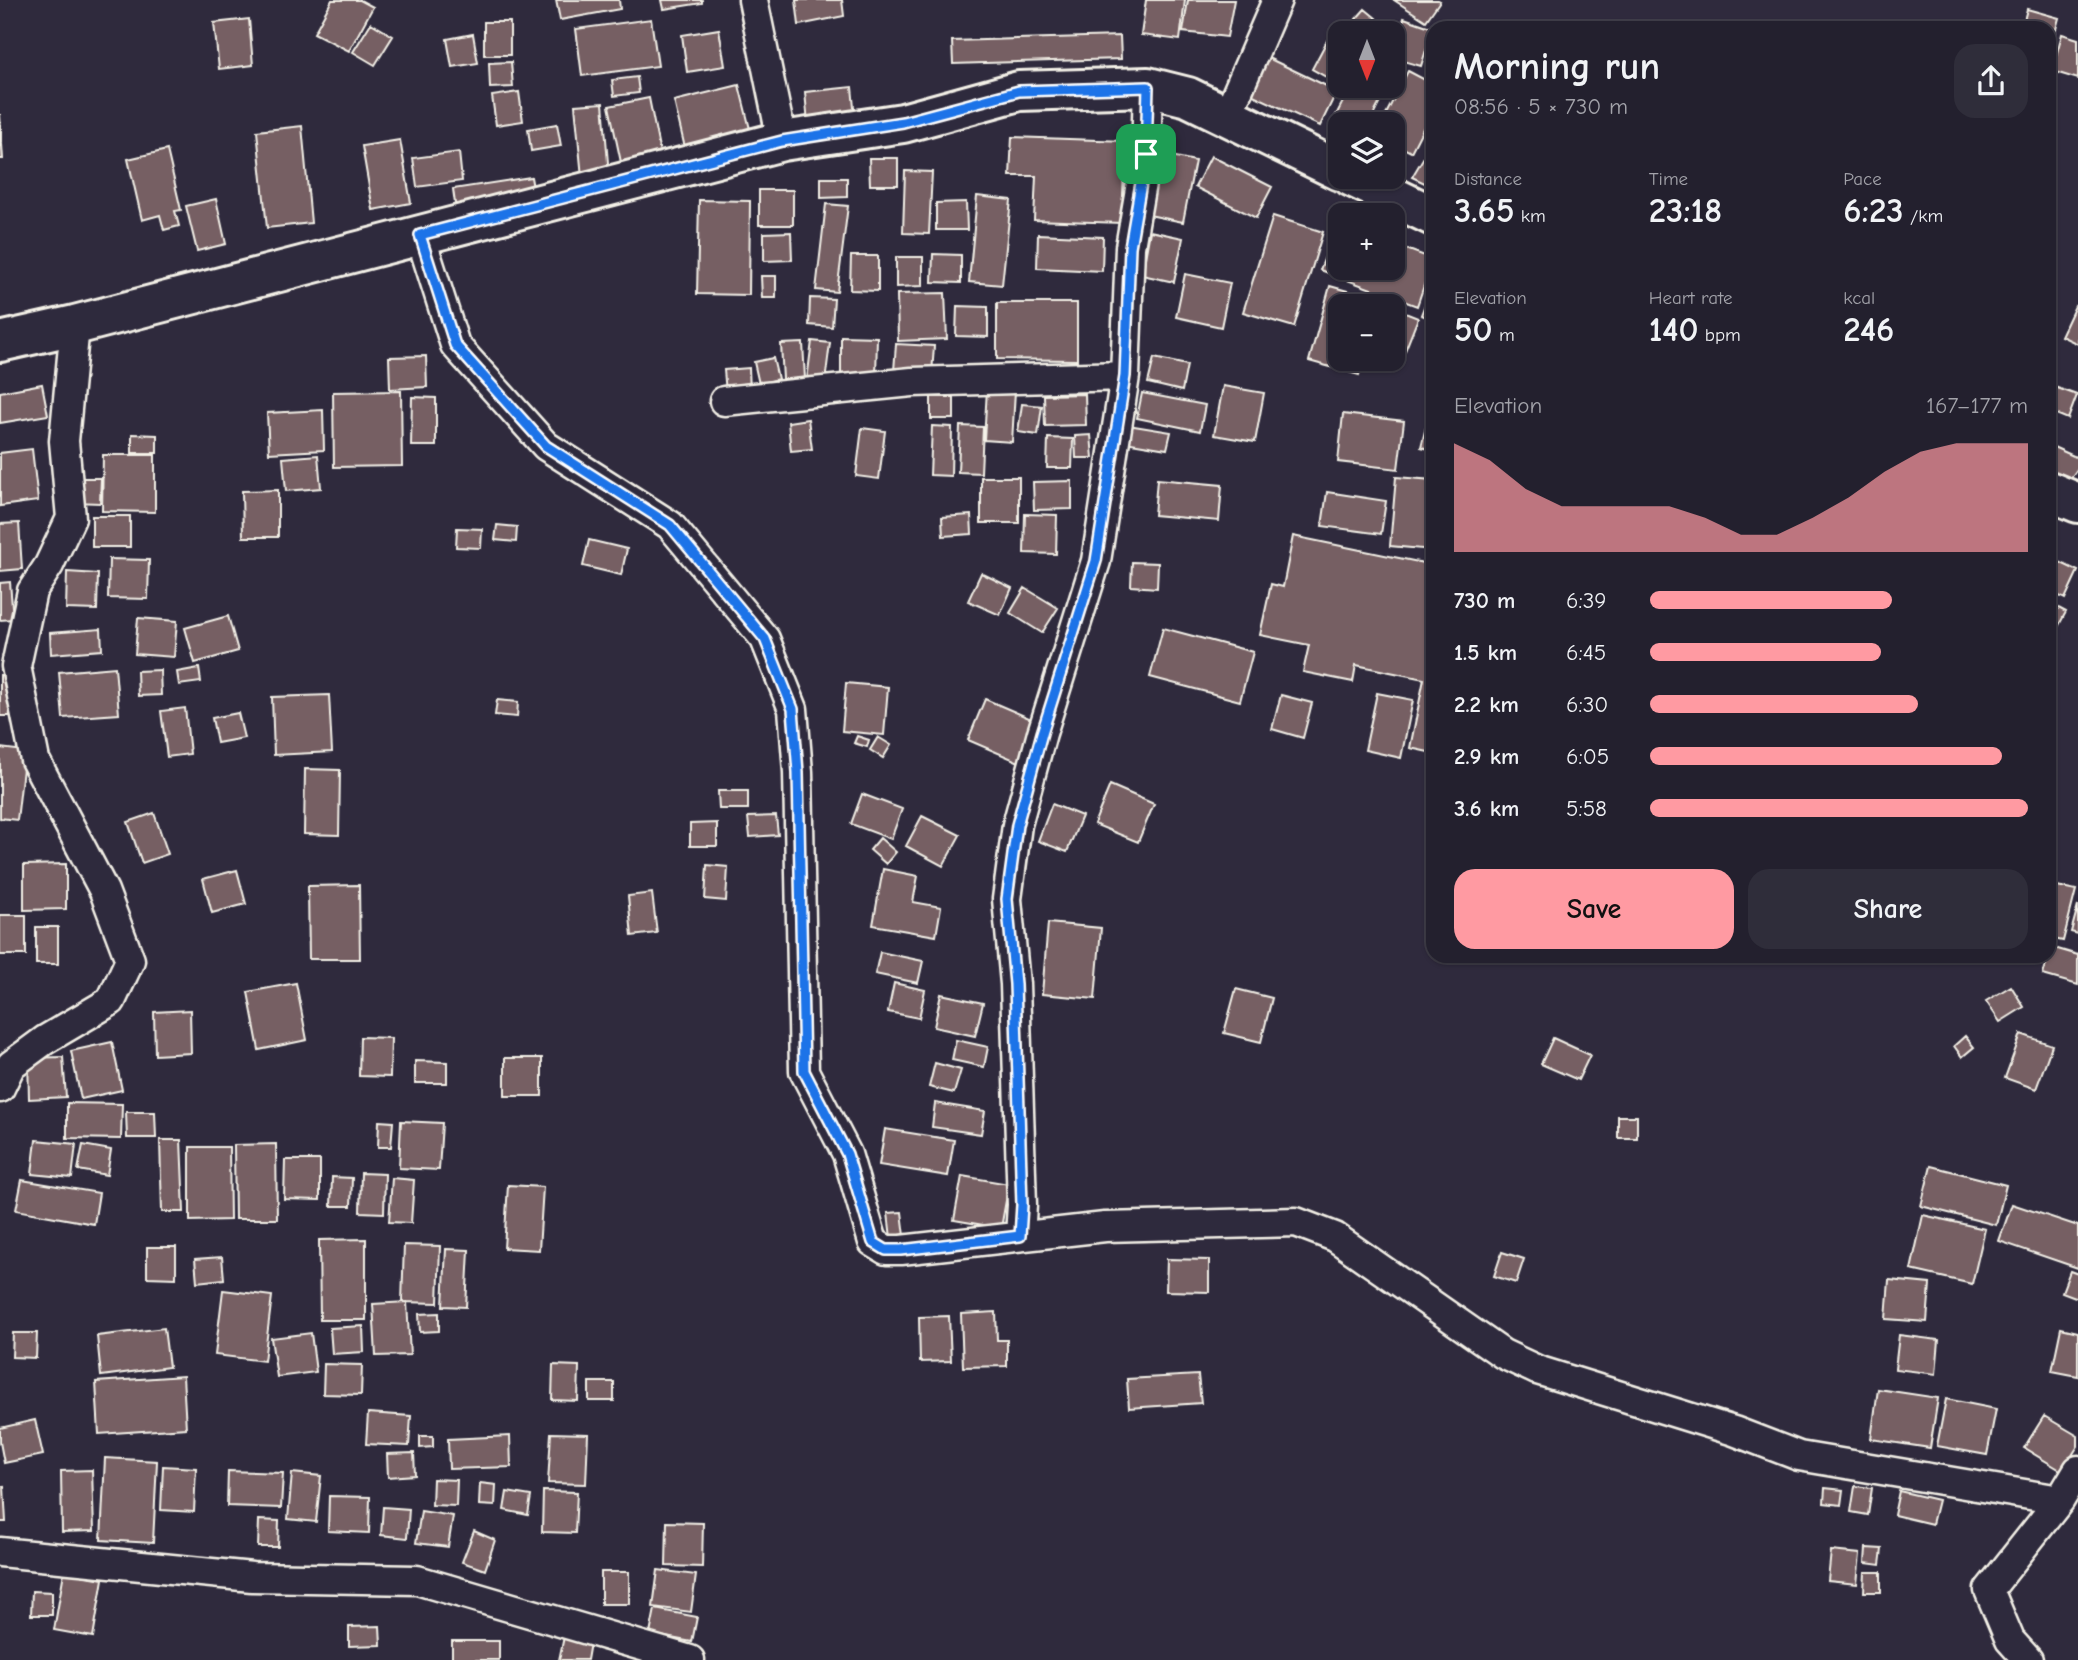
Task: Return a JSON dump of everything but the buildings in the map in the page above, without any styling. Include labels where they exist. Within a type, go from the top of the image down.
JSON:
[{"type":"street","points":[[753,0],[782,141]]},
{"type":"street","points":[[1227,116],[1277,0]]},
{"type":"street","points":[[1020,1236],[1022,1205],[1015,984],[1007,899],[1017,825],[1042,733],[1096,561],[1125,376],[1130,247],[1146,154],[1148,87]]},
{"type":"street","points":[[0,342],[75,325],[782,141],[903,122],[1019,91],[1148,87],[1188,97],[1328,165]]},
{"type":"street","points":[[1377,189],[1426,213]]},
{"type":"street","points":[[420,235],[455,345],[546,446],[670,525],[765,639],[793,709],[798,772],[804,1071],[847,1154],[873,1242],[886,1250],[901,1250],[1105,1227],[1296,1222],[1335,1237],[1503,1354],[1537,1370],[1734,1431],[1798,1456],[2060,1500]]},
{"type":"street","points":[[0,1088],[11,1065],[46,1040],[111,1001],[130,960],[104,891],[35,760],[16,666],[32,591],[49,565],[71,518],[64,440],[75,325]]},
{"type":"street","points":[[724,401],[912,382],[1125,376]]},
{"type":"street","points":[[2056,494],[2078,503]]},
{"type":"street","points":[[2028,1660],[2010,1640],[1989,1590],[2060,1500],[2078,1469]]},
{"type":"street","points":[[0,1552],[251,1577],[416,1580],[690,1660]]},
{"type":"route","points":[[1148,87],[1146,154],[1130,247],[1125,376],[1096,561],[1042,733],[1017,825],[1007,899],[1015,984],[1022,1205],[1020,1236],[968,1244],[886,1250],[873,1242],[847,1154],[804,1071],[798,772],[793,709],[765,639],[670,525],[546,446],[455,345],[420,235],[782,141],[903,122],[1019,91],[1148,87]]}]
